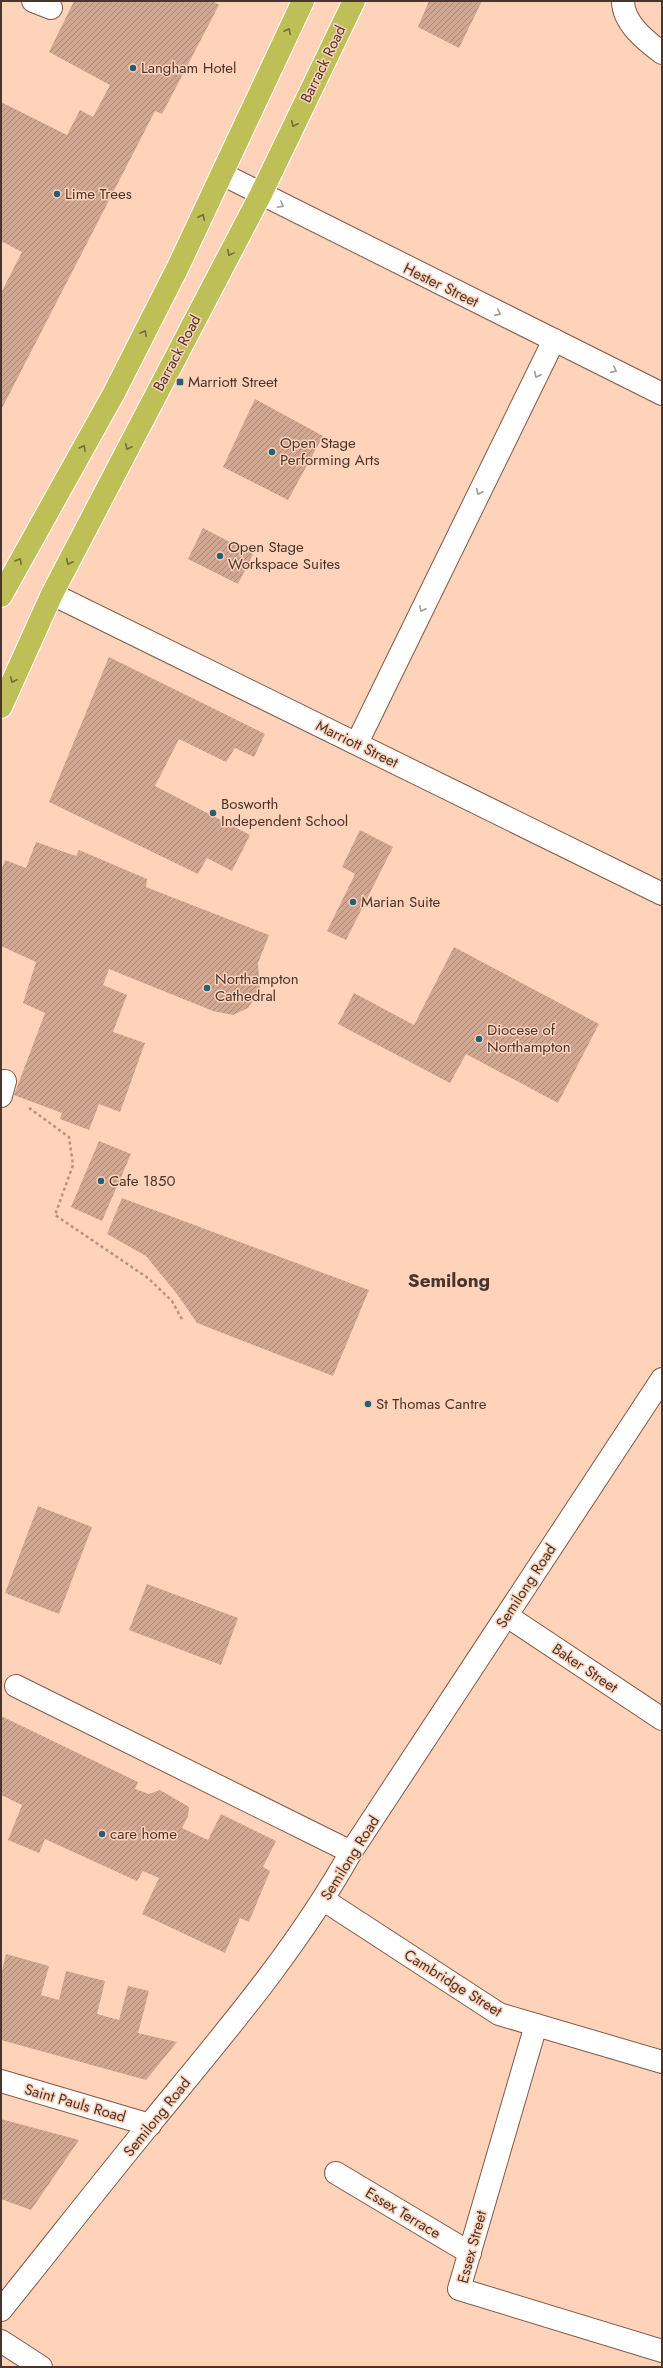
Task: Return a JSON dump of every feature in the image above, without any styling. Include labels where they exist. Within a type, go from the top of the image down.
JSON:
[{"type":"highway","points":[[1,596],[114,393],[178,267],[303,1]]},
{"type":"highway","name":"Barrack Road","points":[[1,706],[52,594],[261,194],[354,1]]},
{"type":"street","points":[[622,1],[623,8],[640,36],[662,53]]},
{"type":"street","name":"Hester Street","points":[[222,174],[662,394]]},
{"type":"street","points":[[356,743],[554,340]]},
{"type":"street","name":"Marriott Street","points":[[52,594],[662,894]]},
{"type":"street","name":"Semilong Road","points":[[1,2310],[250,2004],[324,1900],[351,1852],[662,1379]]},
{"type":"street","name":"Baker Street","points":[[507,1616],[662,1719]]},
{"type":"street","points":[[16,1686],[351,1852]]},
{"type":"street","name":"Cambridge Street","points":[[324,1900],[499,2014],[662,2062]]},
{"type":"street","name":"Essex Street","points":[[536,2025],[459,2289],[662,2351]]},
{"type":"street","name":"Saint Pauls Road","points":[[1,2081],[150,2125]]},
{"type":"street","name":"Essex Terrace","points":[[336,2173],[470,2253]]},
{"type":"street","points":[[1,2342],[41,2367]]},
{"type":"path","points":[[2,1091],[70,1137],[73,1165],[55,1215],[148,1278],[172,1301],[183,1321]]},
{"type":"building","points":[[74,1],[213,1],[219,5],[162,114],[155,111],[1,410],[1,293],[22,252],[1,241],[1,102],[67,135],[80,110],[93,117],[110,85],[49,52]]},
{"type":"building","points":[[429,1],[482,1],[459,48],[418,27]]},
{"type":"building","name":"Open Stage Performing Arts","points":[[255,399],[323,436],[288,500],[223,467]]},
{"type":"building","name":"Open Stage Workspace Suites","points":[[203,528],[253,554],[238,584],[188,559]]},
{"type":"building","points":[[109,657],[265,734],[254,757],[235,748],[226,762],[179,739],[155,786],[250,835],[232,871],[207,858],[198,874],[49,802]]},
{"type":"building","name":"Marian Suite","points":[[360,830],[393,847],[346,940],[327,931],[355,874],[342,867]]},
{"type":"building","name":"Northampton Cathedral","points":[[36,842],[76,856],[79,850],[147,879],[146,887],[269,935],[258,963],[260,990],[248,1008],[233,1015],[213,1011],[109,969],[103,985],[127,995],[113,1032],[145,1043],[120,1112],[99,1104],[89,1130],[60,1119],[62,1113],[14,1095],[45,1013],[23,1003],[36,962],[1,946],[1,871],[5,860],[26,868]]},
{"type":"building","name":"Diocese of Northampton","points":[[454,947],[599,1024],[558,1103],[466,1054],[450,1083],[338,1024],[354,993],[414,1025]]},
{"type":"building","name":"Cafe 1850","points":[[99,1141],[131,1154],[102,1221],[71,1207]]},
{"type":"building","points":[[122,1198],[369,1290],[333,1376],[197,1323],[177,1294],[146,1256],[107,1234]]},
{"type":"building","points":[[38,1506],[92,1527],[59,1614],[5,1593]]},
{"type":"building","points":[[147,1584],[238,1618],[221,1665],[129,1630]]},
{"type":"building","name":"care home","points":[[1,1716],[138,1782],[135,1789],[149,1794],[160,1790],[189,1807],[188,1816],[182,1828],[208,1840],[221,1814],[276,1841],[263,1867],[270,1871],[249,1922],[240,1918],[225,1953],[142,1914],[159,1878],[143,1871],[137,1881],[45,1839],[39,1853],[8,1840],[22,1805],[1,1795]]},
{"type":"building","points":[[6,1954],[49,1966],[41,1995],[59,2000],[66,1971],[105,1981],[97,2014],[119,2020],[128,1986],[149,1991],[138,2033],[177,2042],[146,2080],[1,2040],[1,1975]]},
{"type":"building","points":[[1,2119],[79,2140],[31,2210],[1,2199]]},
{"type":"place","name":"Langham Hotel","points":[[133,68]]},
{"type":"place","name":"Lime Trees","points":[[57,194]]},
{"type":"place","name":"Marriott Street","points":[[180,382]]},
{"type":"place","name":"Open Stage Performing Arts","points":[[272,452]]},
{"type":"place","name":"Open Stage Workspace Suites","points":[[220,556]]},
{"type":"place","name":"Bosworth Independent School","points":[[213,813]]},
{"type":"place","name":"Marian Suite","points":[[353,902]]},
{"type":"place","name":"Northampton Cathedral","points":[[207,988]]},
{"type":"place","name":"Diocese of Northampton","points":[[479,1039]]},
{"type":"place","name":"Cafe 1850","points":[[101,1181]]},
{"type":"place","name":"St Thomas Cantre","points":[[368,1404]]},
{"type":"place","name":"care home","points":[[102,1834]]},
{"type":"district","name":"Semilong","points":[[449,1280]]}]
